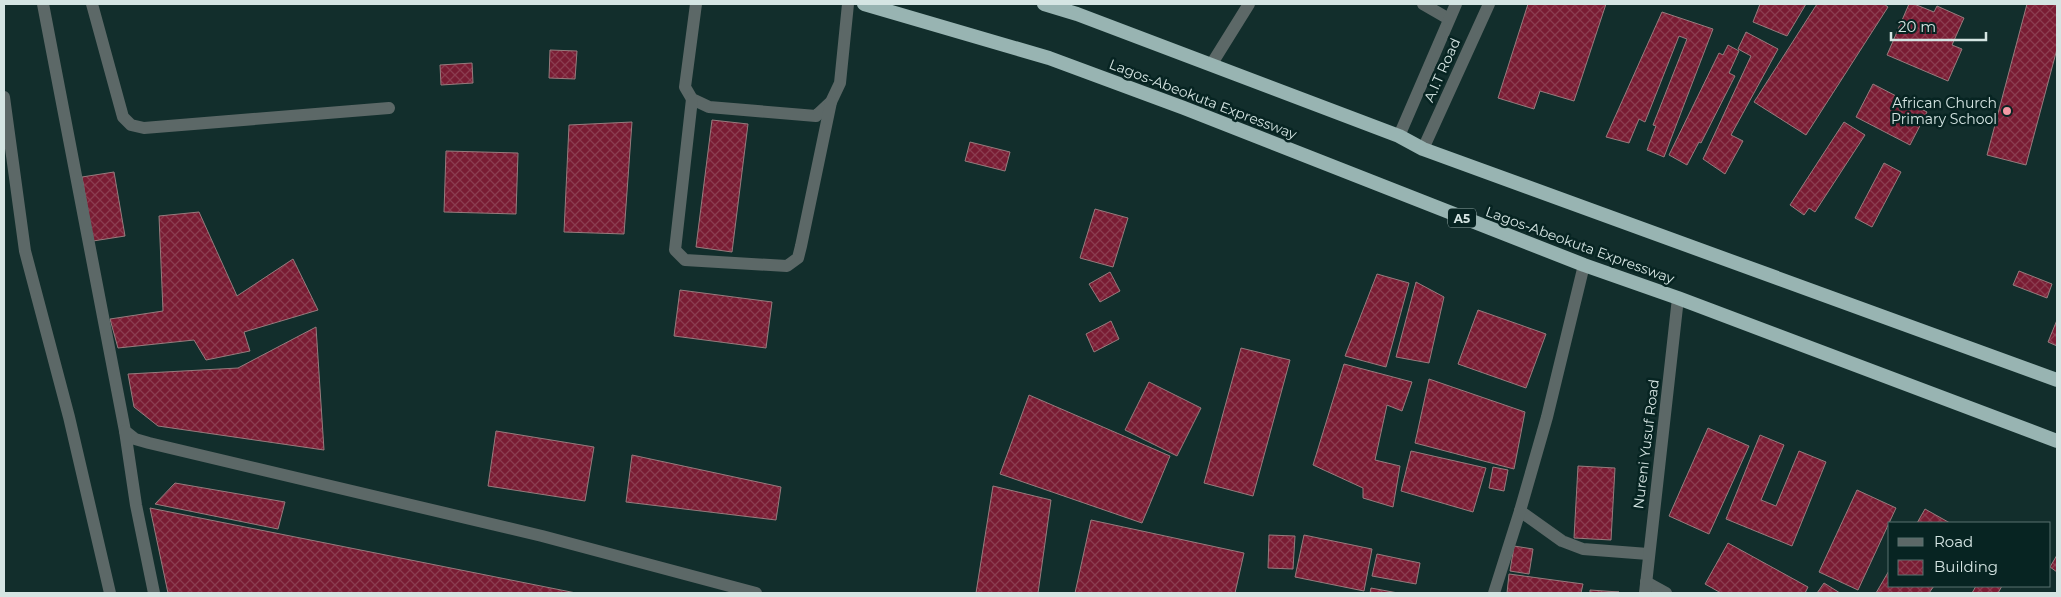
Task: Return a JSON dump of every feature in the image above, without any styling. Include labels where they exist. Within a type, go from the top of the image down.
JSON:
[{"type":"highway","name":"Lagos-Abeokuta Expressway","points":[[864,4],[1058,62],[1184,108],[1584,266],[1678,298],[2057,441]]},
{"type":"highway","points":[[1044,4],[1077,14],[1399,136],[1423,149],[2057,380]]},
{"type":"street","points":[[43,4],[125,431],[136,505],[154,593]]},
{"type":"street","points":[[92,4],[123,117],[131,125],[144,128],[389,108]]},
{"type":"street","points":[[696,4],[685,87],[692,99],[709,107],[816,116],[831,102]]},
{"type":"street","points":[[692,99],[675,250],[685,260],[787,266],[798,258],[831,102],[840,83],[848,4]]},
{"type":"street","points":[[1211,65],[1248,4]]},
{"type":"street","points":[[1423,4],[1449,19]]},
{"type":"street","name":"A.I.T Road","points":[[1399,136],[1456,4]]},
{"type":"street","name":"A.I.T Road","points":[[1423,149],[1489,4]]},
{"type":"street","points":[[4,97],[25,251],[69,417],[110,593]]},
{"type":"street","points":[[1494,593],[1547,417],[1584,266]]},
{"type":"street","name":"Nureni Yusuf Road","points":[[1645,587],[1678,298]]},
{"type":"street","points":[[125,431],[135,439],[148,443],[542,536],[756,593]]},
{"type":"street","points":[[1520,511],[1562,542],[1583,549],[1648,554]]},
{"type":"street","points":[[1645,587],[1666,593]]},
{"type":"building","points":[[1528,4],[1606,4],[1574,101],[1540,91],[1534,109],[1498,98]]},
{"type":"building","points":[[1760,4],[1806,4],[1787,36],[1753,22]]},
{"type":"building","points":[[1817,4],[1884,4],[1888,7],[1806,135],[1754,102]]},
{"type":"building","points":[[1909,4],[1914,4],[1934,12],[1937,6],[1964,18],[1952,45],[1962,49],[1948,81],[1887,55]]},
{"type":"building","points":[[2027,4],[2057,4],[2057,49],[2026,165],[1987,155]]},
{"type":"building","points":[[1662,12],[1713,29],[1664,157],[1647,150],[1656,126],[1653,125],[1687,39],[1679,36],[1645,122],[1639,119],[1629,143],[1606,137]]},
{"type":"building","points":[[1746,32],[1778,49],[1731,135],[1743,141],[1725,174],[1703,159],[1751,56],[1738,49]]},
{"type":"building","points":[[1728,45],[1739,51],[1729,73],[1735,76],[1701,143],[1699,142],[1687,165],[1669,155],[1719,53],[1723,55]]},
{"type":"building","points":[[550,50],[577,51],[575,79],[549,78]]},
{"type":"building","points":[[472,63],[473,83],[441,85],[440,65]]},
{"type":"building","points":[[1873,84],[1927,112],[1910,145],[1856,117]]},
{"type":"building","points":[[712,120],[748,124],[732,252],[696,247]]},
{"type":"building","points":[[632,122],[624,234],[564,232],[569,125]]},
{"type":"building","points":[[1844,122],[1865,135],[1815,212],[1809,208],[1804,215],[1790,205]]},
{"type":"building","points":[[970,142],[1010,152],[1005,171],[965,161]]},
{"type":"building","points":[[446,151],[518,153],[516,214],[444,212]]},
{"type":"building","points":[[1884,163],[1901,172],[1872,227],[1855,218]]},
{"type":"building","points":[[114,172],[125,236],[93,241],[82,177]]},
{"type":"building","points":[[1095,209],[1128,218],[1113,267],[1080,258]]},
{"type":"building","points":[[199,212],[237,296],[293,259],[318,310],[244,332],[250,351],[206,360],[194,340],[118,348],[110,319],[163,311],[159,216]]},
{"type":"building","points":[[2019,271],[2052,284],[2047,298],[2013,285]]},
{"type":"building","points":[[1110,272],[1120,291],[1100,302],[1089,284]]},
{"type":"building","points":[[1377,274],[1409,283],[1386,367],[1345,356]]},
{"type":"building","points":[[1416,282],[1444,297],[1429,363],[1396,357]]},
{"type":"building","points":[[680,290],[772,302],[766,348],[674,336]]},
{"type":"building","points":[[1478,310],[1546,334],[1526,388],[1458,364]]},
{"type":"building","points":[[2057,320],[2057,346],[2048,342]]},
{"type":"building","points":[[1111,321],[1119,339],[1094,352],[1086,334]]},
{"type":"building","points":[[316,327],[324,450],[158,426],[134,407],[128,374],[238,368]]},
{"type":"building","points":[[1241,348],[1290,360],[1253,496],[1204,483]]},
{"type":"building","points":[[1344,364],[1412,382],[1402,411],[1387,405],[1375,460],[1400,466],[1393,507],[1363,498],[1363,488],[1313,465]]},
{"type":"building","points":[[1429,379],[1525,412],[1514,469],[1415,443]]},
{"type":"building","points":[[1149,382],[1201,408],[1177,456],[1125,430]]},
{"type":"building","points":[[1029,395],[1170,456],[1142,523],[1000,474]]},
{"type":"building","points":[[1708,428],[1749,446],[1709,534],[1669,516]]},
{"type":"building","points":[[496,431],[594,447],[585,501],[488,486]]},
{"type":"building","points":[[1760,435],[1784,445],[1761,500],[1776,506],[1799,451],[1826,462],[1792,546],[1726,519]]},
{"type":"building","points":[[1411,451],[1486,468],[1473,512],[1401,491]]},
{"type":"building","points":[[632,455],[781,487],[776,520],[626,502]]},
{"type":"building","points":[[1578,466],[1615,468],[1611,540],[1574,538]]},
{"type":"building","points":[[1493,467],[1508,470],[1504,491],[1489,488]]},
{"type":"building","points":[[175,483],[285,502],[278,529],[155,504]]},
{"type":"building","points":[[993,486],[1051,500],[1038,593],[976,593]]},
{"type":"building","points":[[1857,490],[1896,508],[1858,590],[1819,572]]},
{"type":"building","points":[[150,508],[576,593],[168,593]]},
{"type":"building","points":[[1925,509],[1948,522],[1918,522]]},
{"type":"building","points":[[1091,520],[1244,553],[1235,593],[1075,593]]},
{"type":"building","points":[[1269,535],[1295,536],[1293,569],[1268,568]]},
{"type":"building","points":[[1304,535],[1372,549],[1364,591],[1295,577]]},
{"type":"building","points":[[1728,543],[1808,587],[1805,593],[1721,593],[1705,584]]},
{"type":"building","points":[[1514,546],[1533,549],[1529,574],[1510,571]]},
{"type":"building","points":[[1377,554],[1420,563],[1416,584],[1372,576]]},
{"type":"building","points":[[2057,555],[2057,572],[2051,568]]},
{"type":"building","points":[[1888,572],[1888,587],[1933,587],[1929,593],[1876,593]]},
{"type":"building","points":[[1509,574],[1583,584],[1581,593],[1507,593]]},
{"type":"building","points":[[1824,583],[1840,593],[1817,593]]},
{"type":"building","points":[[1975,587],[2001,587],[1998,593],[1972,593]]},
{"type":"building","points":[[1371,588],[1398,593],[1370,593]]},
{"type":"building","points":[[1590,590],[1619,592],[1590,593]]},
{"type":"place","name":"African Church Primary School","points":[[2007,111]]}]
